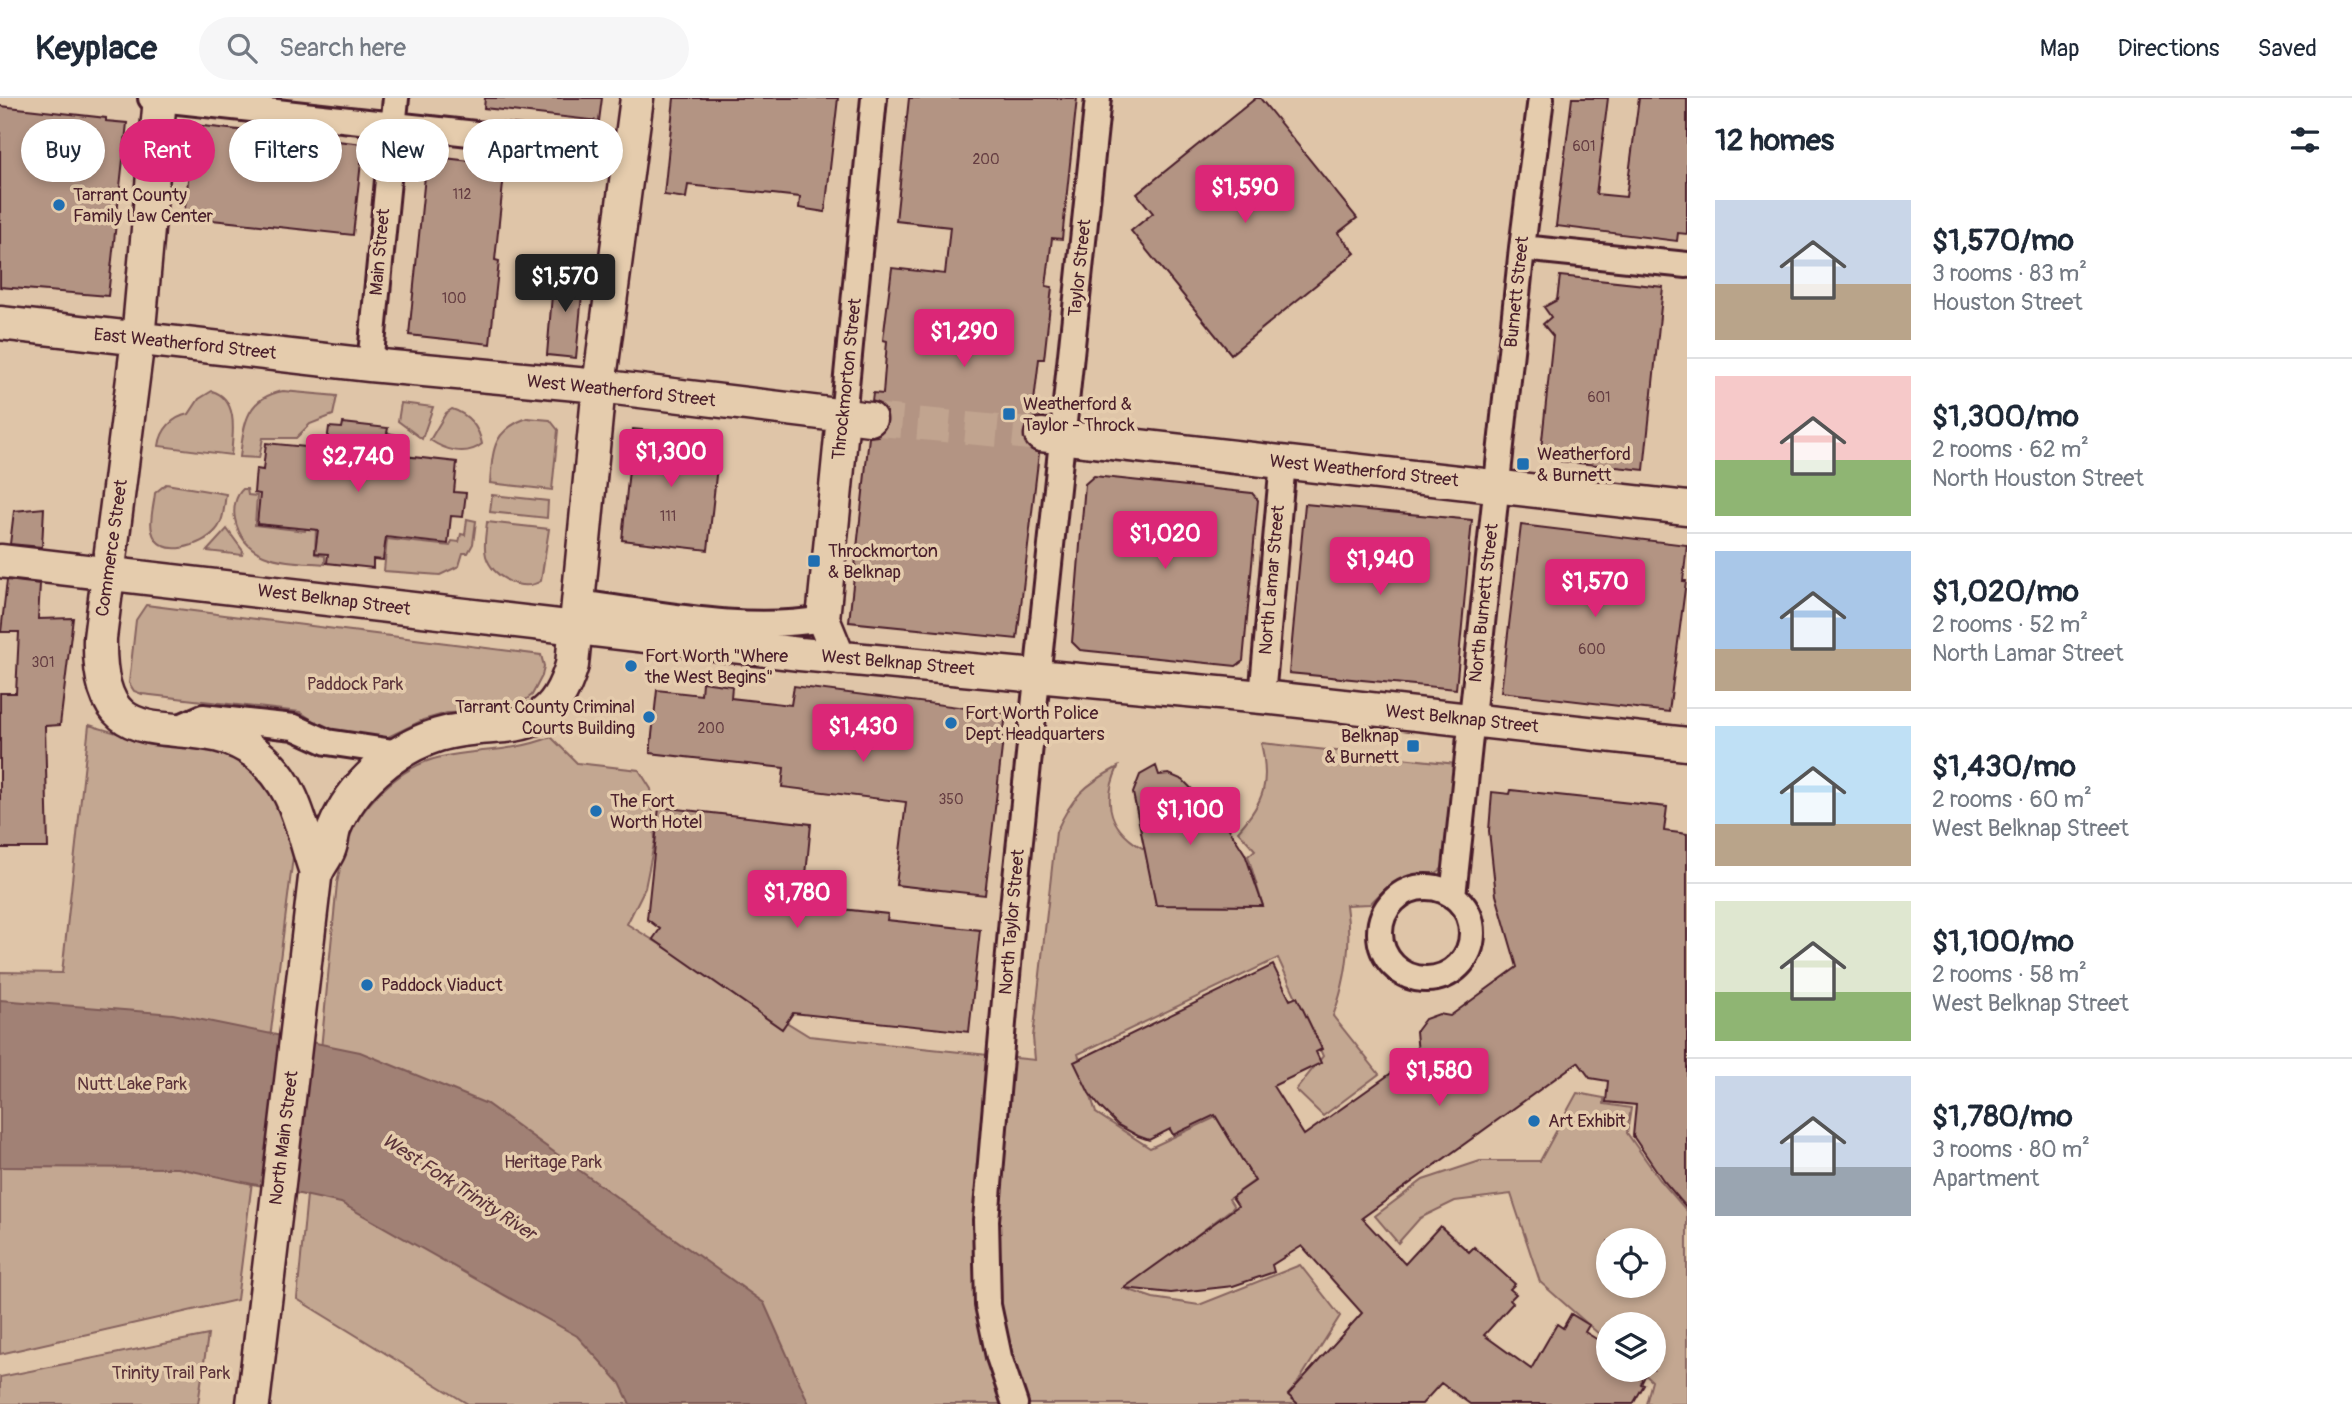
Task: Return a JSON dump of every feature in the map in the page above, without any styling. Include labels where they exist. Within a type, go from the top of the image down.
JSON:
[{"type":"main road","name":"Commerce Street","points":[[157,98],[138,339],[100,660],[103,680],[109,698],[124,718],[136,725],[223,738],[243,745],[264,762],[285,785],[293,800],[315,875]]},
{"type":"main road","points":[[315,875],[329,850],[334,830],[353,796],[376,771],[400,753],[436,736],[521,724],[546,712],[568,680],[572,666],[599,386],[637,98]]},
{"type":"main road","name":"East Weatherford Street","points":[[0,323],[370,365]]},
{"type":"main road","name":"West Weatherford Street","points":[[370,365],[599,386],[857,418]]},
{"type":"main road","name":"Throckmorton Street","points":[[839,657],[823,619],[857,418]]},
{"type":"main road","name":"West Weatherford Street","points":[[1051,436],[1687,508]]},
{"type":"main road","name":"West Belknap Street","points":[[0,561],[576,616],[839,657],[1262,697],[1687,744]]},
{"type":"main road","name":"North Main Street","points":[[253,1404],[315,875]]},
{"type":"street","points":[[157,98],[356,121]]},
{"type":"street","name":"Main Street","points":[[394,119],[396,98]]},
{"type":"street","name":"Throckmorton Street","points":[[857,418],[874,98]]},
{"type":"street","name":"Taylor Street","points":[[1051,436],[1098,98]]},
{"type":"street","name":"Burnett Street","points":[[1497,486],[1541,98]]},
{"type":"street","points":[[449,131],[631,151]]},
{"type":"street","name":"Main Street","points":[[370,365],[388,182]]},
{"type":"street","points":[[1522,248],[1687,265]]},
{"type":"street","name":"North Taylor Street","points":[[1015,1404],[999,1357],[988,1305],[986,1220],[1013,907],[1038,675],[1051,436]]},
{"type":"street","name":"North Lamar Street","points":[[1262,697],[1283,462]]},
{"type":"street","name":"North Burnett Street","points":[[1453,896],[1497,486]]},
{"type":"street","points":[[576,616],[788,625],[823,619]]},
{"type":"street","points":[[170,731],[203,717],[294,727],[327,742],[400,753]]},
{"type":"green space","points":[[212,391],[227,401],[230,409],[233,428],[231,455],[159,446],[168,425],[189,414],[199,399]]},
{"type":"green space","points":[[283,391],[337,396],[333,415],[310,424],[296,438],[263,438],[259,458],[240,457],[245,424],[254,407],[270,395]]},
{"type":"green space","points":[[401,403],[433,407],[422,439],[398,421]]},
{"type":"green space","points":[[452,409],[472,422],[482,444],[469,450],[456,451],[430,440],[446,413]]},
{"type":"green space","points":[[527,418],[550,420],[558,430],[552,490],[490,483],[496,443],[507,429]]},
{"type":"green space","points":[[166,484],[226,494],[219,526],[210,536],[182,548],[163,546],[156,540],[151,522],[155,493]]},
{"type":"green space","points":[[243,489],[247,489],[248,495],[257,496],[255,525],[305,531],[306,527],[316,528],[315,554],[325,556],[325,564],[270,557],[248,545],[240,534],[234,515],[236,499]]},
{"type":"green space","points":[[492,495],[548,501],[547,518],[490,512]]},
{"type":"green space","points":[[467,519],[476,521],[473,544],[468,553],[463,553],[459,566],[440,575],[384,571],[387,539],[450,546],[452,541],[459,542],[461,534],[465,535]]},
{"type":"green space","points":[[487,522],[549,529],[541,581],[516,584],[494,570],[485,552]]},
{"type":"green space","points":[[227,529],[243,551],[242,555],[207,551]]},
{"type":"green space","name":"Paddock Park","points":[[146,605],[541,655],[544,666],[532,695],[501,712],[447,713],[423,720],[382,740],[332,733],[300,712],[134,691],[129,683],[136,620]]},
{"type":"green space","name":"Nutt Lake Park","points":[[89,725],[144,740],[214,749],[238,757],[252,766],[264,779],[281,808],[287,825],[293,857],[237,1300],[0,1354],[0,972],[62,973]]},
{"type":"green space","name":"Heritage Park","points":[[551,737],[577,763],[639,770],[651,789],[655,839],[645,888],[627,924],[809,1036],[1035,1060],[1033,1037],[1056,832],[1080,793],[1096,780],[1118,767],[1110,793],[1112,815],[1124,834],[1146,850],[1156,905],[1263,906],[1248,856],[1255,850],[1238,831],[1254,810],[1263,790],[1265,769],[1261,743],[1456,764],[1445,865],[1435,873],[1393,884],[1370,904],[1346,905],[1347,961],[1333,1016],[1379,1074],[1323,1116],[1296,1090],[1323,1056],[1278,958],[1078,1054],[1096,1113],[1150,1148],[1216,1117],[1255,1180],[1229,1199],[1234,1207],[1126,1289],[1153,1298],[1199,1305],[1300,1265],[1340,1316],[1290,1395],[1304,1404],[468,1404],[297,1299],[337,883],[351,831],[382,790],[410,769],[441,757],[496,750]]},
{"type":"green space","points":[[1577,1093],[1604,1098],[1604,1104],[1631,1108],[1627,1133],[1660,1180],[1687,1211],[1687,1404],[1646,1404],[1652,1382],[1666,1382],[1666,1312],[1596,1312],[1596,1331],[1540,1282],[1511,1194],[1455,1201],[1420,1218],[1398,1243],[1375,1216],[1423,1180],[1480,1161],[1540,1161]]},
{"type":"green space","name":"Trinity Trail Park","points":[[208,1335],[198,1404],[0,1404],[0,1377]]},
{"type":"water","name":"West Fork Trinity River","points":[[0,1000],[173,1014],[360,1052],[487,1104],[764,1303],[809,1404],[630,1404],[620,1383],[577,1336],[341,1203],[178,1168],[0,1167]]},
{"type":"building","points":[[485,98],[602,98],[599,119],[484,108]]},
{"type":"building","points":[[674,98],[838,98],[825,212],[799,208],[800,197],[688,185],[686,198],[664,195]]},
{"type":"building","points":[[909,98],[1077,98],[1062,239],[1052,238],[1046,286],[1052,287],[1044,359],[1039,359],[1033,410],[1044,411],[1044,417],[1034,418],[1027,424],[1023,434],[1024,442],[1039,453],[1017,639],[849,622],[869,437],[878,436],[888,422],[887,411],[872,401],[873,393],[883,394],[887,341],[883,340],[892,268],[945,274],[950,227],[896,221]]},
{"type":"building","points":[[1256,98],[1260,98],[1357,218],[1338,233],[1355,253],[1231,354],[1131,231],[1153,213],[1137,194]]},
{"type":"building","points":[[1572,98],[1608,98],[1596,194],[1626,197],[1639,98],[1687,98],[1687,234],[1678,233],[1677,241],[1556,226]]},
{"type":"building","name":"Tarrant County Family Law Center","points":[[0,106],[106,118],[106,121],[119,122],[121,182],[108,296],[0,287]]},
{"type":"building","points":[[215,127],[229,129],[229,182],[342,182],[342,142],[356,143],[356,182],[359,182],[353,235],[184,217],[188,182],[215,182]]},
{"type":"building","points":[[449,159],[463,160],[463,182],[503,182],[495,260],[499,261],[490,344],[409,335],[424,182],[449,182]]},
{"type":"building","points":[[554,271],[584,273],[576,358],[547,355]]},
{"type":"building","points":[[1560,276],[1663,287],[1644,470],[1540,459],[1553,336],[1543,324],[1551,317],[1544,307],[1557,300]]},
{"type":"building","points":[[343,423],[388,428],[387,433],[397,435],[395,455],[457,462],[454,492],[466,493],[463,517],[451,516],[448,544],[386,537],[383,560],[373,559],[373,568],[327,563],[328,554],[315,553],[318,530],[257,524],[260,494],[254,493],[256,469],[263,470],[266,443],[326,449],[329,427],[342,428]]},
{"type":"building","points":[[633,429],[720,438],[708,550],[622,540]]},
{"type":"building","points":[[1094,476],[1252,493],[1258,500],[1243,661],[1236,666],[1080,650],[1072,642],[1085,484]]},
{"type":"building","points":[[1305,504],[1472,520],[1456,689],[1289,673]]},
{"type":"building","points":[[44,508],[42,547],[10,544],[14,511]]},
{"type":"building","points":[[1521,525],[1687,545],[1683,581],[1686,581],[1669,712],[1501,692]]},
{"type":"building","points":[[7,580],[40,584],[38,619],[73,618],[60,725],[45,726],[48,848],[0,848],[0,693],[16,693],[19,632],[1,632]]},
{"type":"building","points":[[702,682],[732,686],[731,698],[791,705],[794,686],[1006,713],[985,895],[896,885],[906,802],[782,787],[784,768],[650,753],[657,690],[701,695]]},
{"type":"building","points":[[1156,766],[1159,775],[1169,774],[1183,780],[1226,824],[1245,854],[1263,906],[1156,905],[1133,793],[1140,775]]},
{"type":"building","points":[[1511,790],[1667,807],[1664,831],[1687,834],[1687,1208],[1663,1180],[1633,1136],[1636,1105],[1606,1102],[1608,1081],[1590,1078],[1578,1062],[1362,1218],[1405,1264],[1440,1226],[1469,1252],[1474,1247],[1515,1284],[1510,1289],[1516,1294],[1510,1300],[1513,1303],[1484,1335],[1531,1369],[1557,1324],[1563,1328],[1571,1314],[1589,1325],[1585,1332],[1596,1339],[1596,1382],[1642,1382],[1644,1385],[1633,1404],[1470,1404],[1441,1383],[1422,1404],[1298,1404],[1288,1395],[1362,1313],[1302,1246],[1272,1265],[1274,1272],[1233,1286],[1171,1293],[1124,1288],[1238,1206],[1232,1197],[1255,1181],[1215,1115],[1173,1135],[1170,1129],[1149,1140],[1138,1136],[1118,1125],[1100,1107],[1089,1093],[1074,1062],[1273,965],[1290,1000],[1297,997],[1322,1049],[1316,1052],[1321,1063],[1273,1086],[1304,1135],[1418,1054],[1416,1031],[1425,1019],[1439,1014],[1450,1016],[1517,967],[1496,895],[1489,831],[1492,792],[1510,794]]},
{"type":"building","points":[[659,807],[811,824],[803,905],[888,914],[887,920],[980,930],[969,1032],[793,1013],[782,1029],[653,939],[660,929],[647,919]]},
{"type":"tunnel","points":[[870,419],[1041,435]]},
{"type":"place","name":"Tarrant County Family Law Center","points":[[59,205]]},
{"type":"place","name":"Weatherford & Taylor - Throck","points":[[1009,414]]},
{"type":"place","name":"Weatherford & Burnett","points":[[1523,464]]},
{"type":"place","name":"Throckmorton & Belknap","points":[[814,561]]},
{"type":"place","name":"Fort Worth \"Where the West Begins\"","points":[[631,666]]},
{"type":"place","name":"Tarrant County Criminal Courts Building","points":[[649,717]]},
{"type":"place","name":"Fort Worth Police Dept Headquarters","points":[[951,723]]},
{"type":"place","name":"Belknap & Burnett","points":[[1413,746]]},
{"type":"place","name":"The Fort Worth Hotel","points":[[596,811]]},
{"type":"place","name":"Paddock Viaduct","points":[[367,985]]},
{"type":"place","name":"Art Exhibit","points":[[1534,1121]]}]
